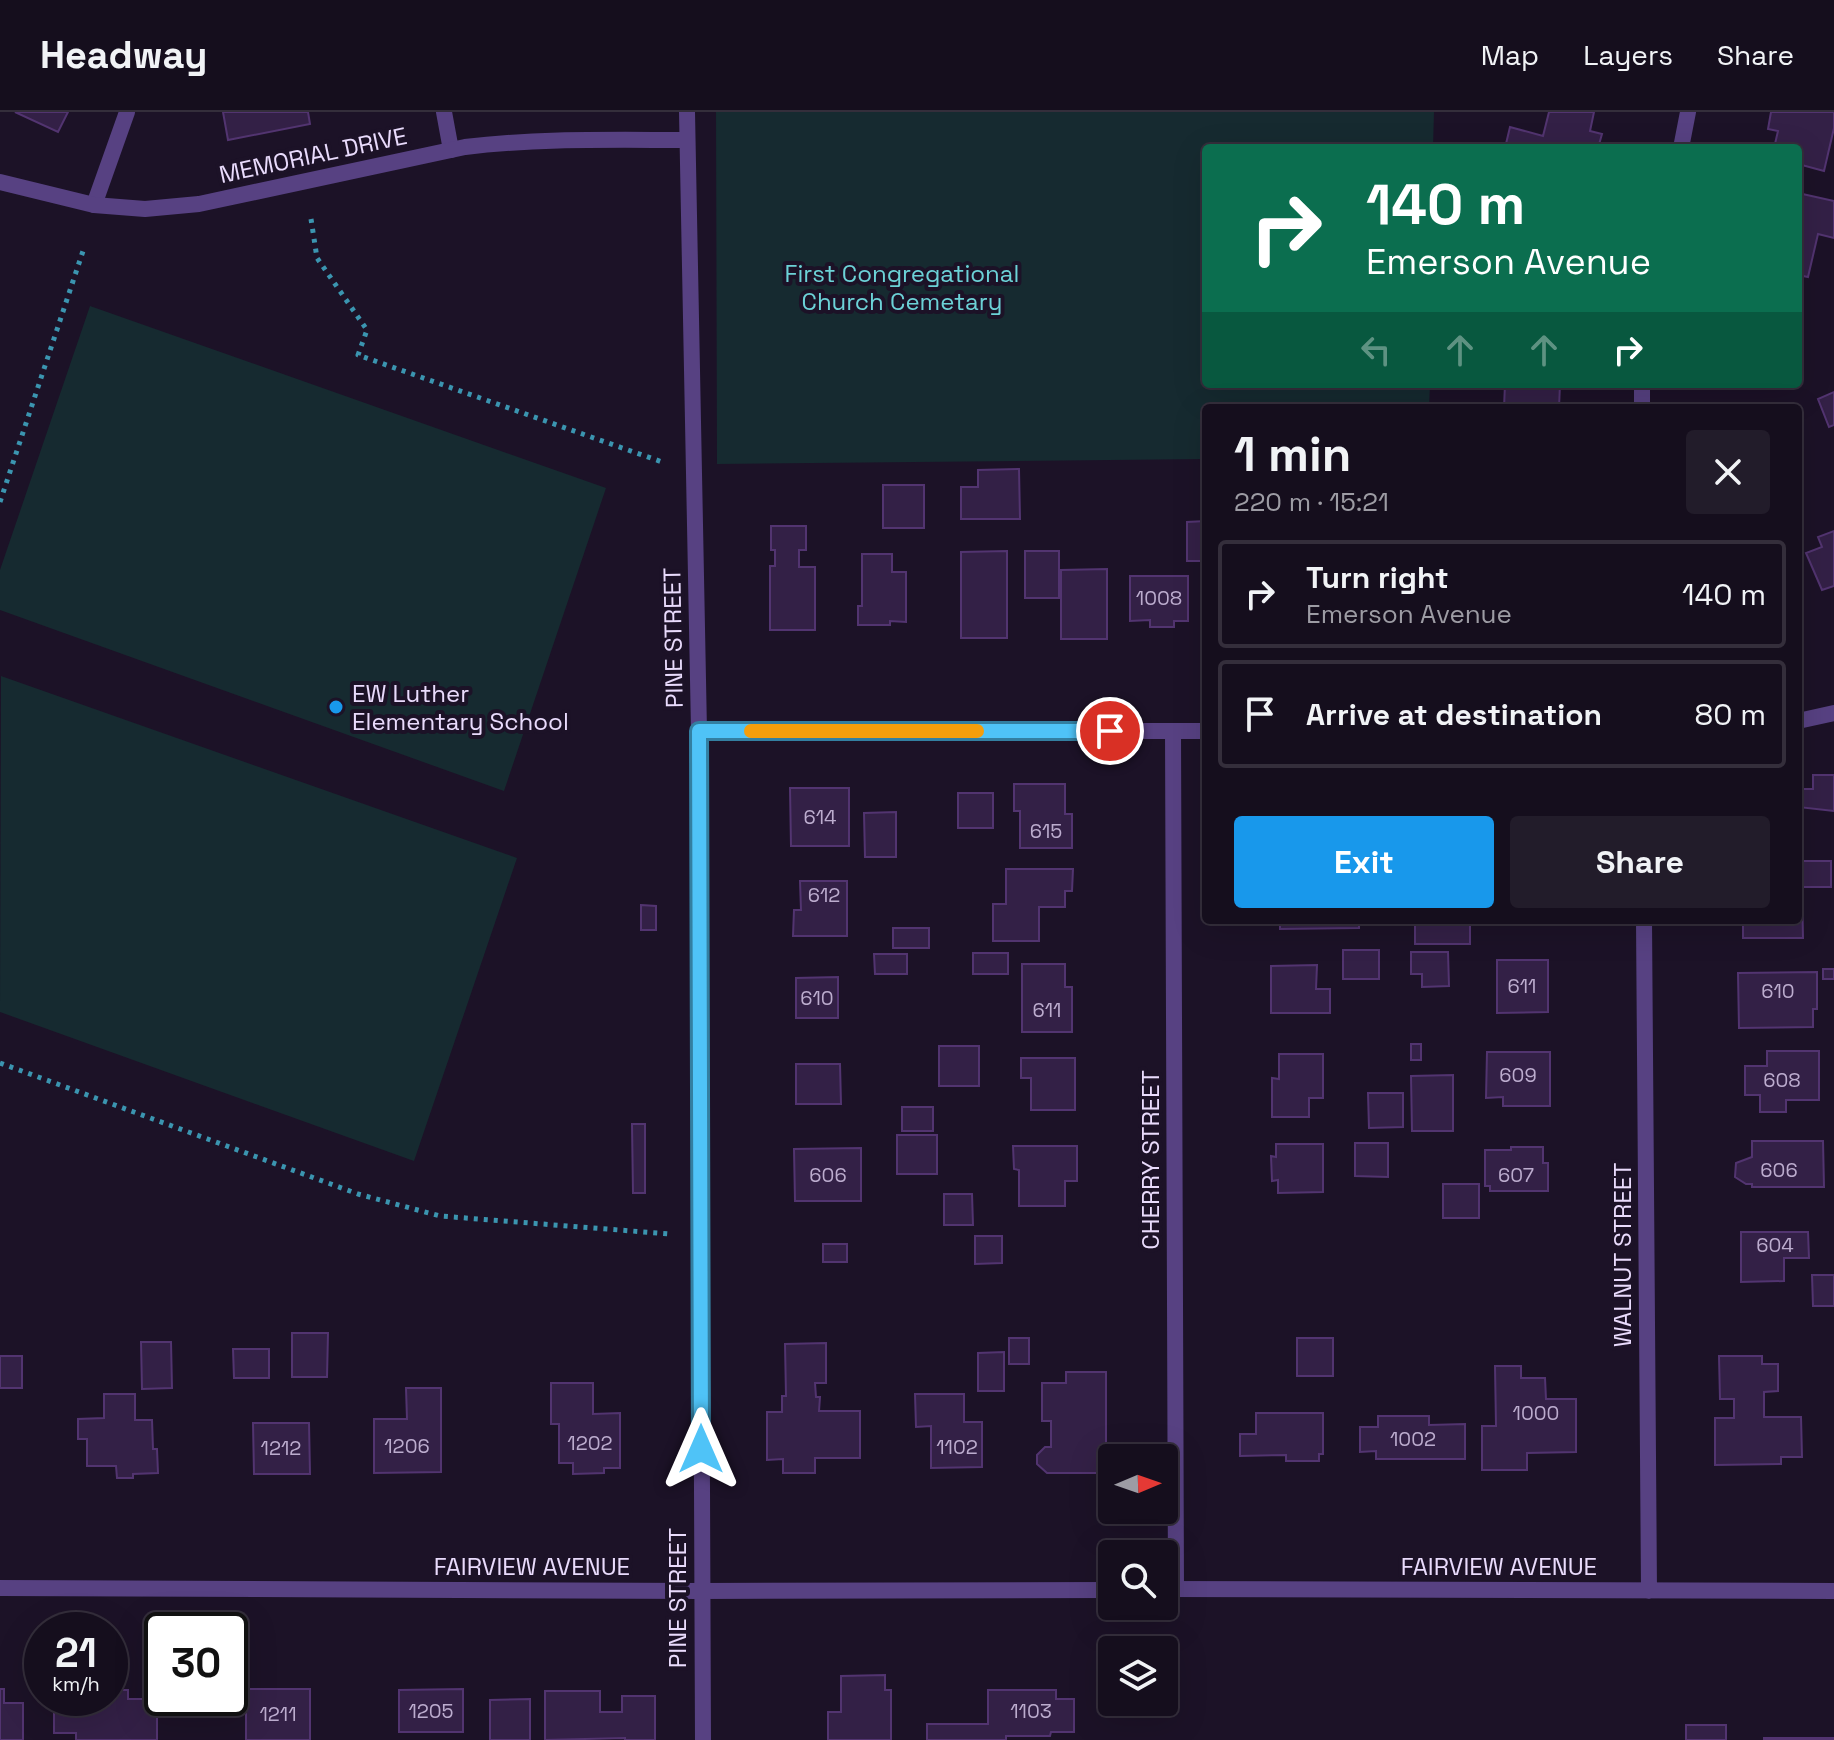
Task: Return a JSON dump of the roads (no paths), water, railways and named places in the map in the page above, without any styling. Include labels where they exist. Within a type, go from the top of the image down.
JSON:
[{"type":"street","points":[[94,205],[127,112]]},
{"type":"street","points":[[444,112],[451,150]]},
{"type":"street","name":"PINE STREET","points":[[687,112],[699,731],[703,1740]]},
{"type":"street","points":[[1682,144],[1688,112]]},
{"type":"street","name":"MEMORIAL DRIVE","points":[[0,182],[94,205],[145,209],[199,204],[502,142],[687,140]]},
{"type":"street","points":[[1802,720],[1834,713]]},
{"type":"street","points":[[699,731],[1202,731]]},
{"type":"street","name":"CHERRY STREET","points":[[1170,1540],[1173,731]]},
{"type":"street","name":"WALNUT STREET","points":[[1644,924],[1649,1591]]},
{"type":"street","name":"FAIRVIEW AVENUE","points":[[0,1588],[1098,1590]]},
{"type":"street","name":"FAIRVIEW AVENUE","points":[[1178,1589],[1834,1591]]},
{"type":"place","name":"EW Luther Elementary School","points":[[336,707]]},
{"type":"park label","name":"First Congregational Church Cemetary","points":[[902,287]]}]
